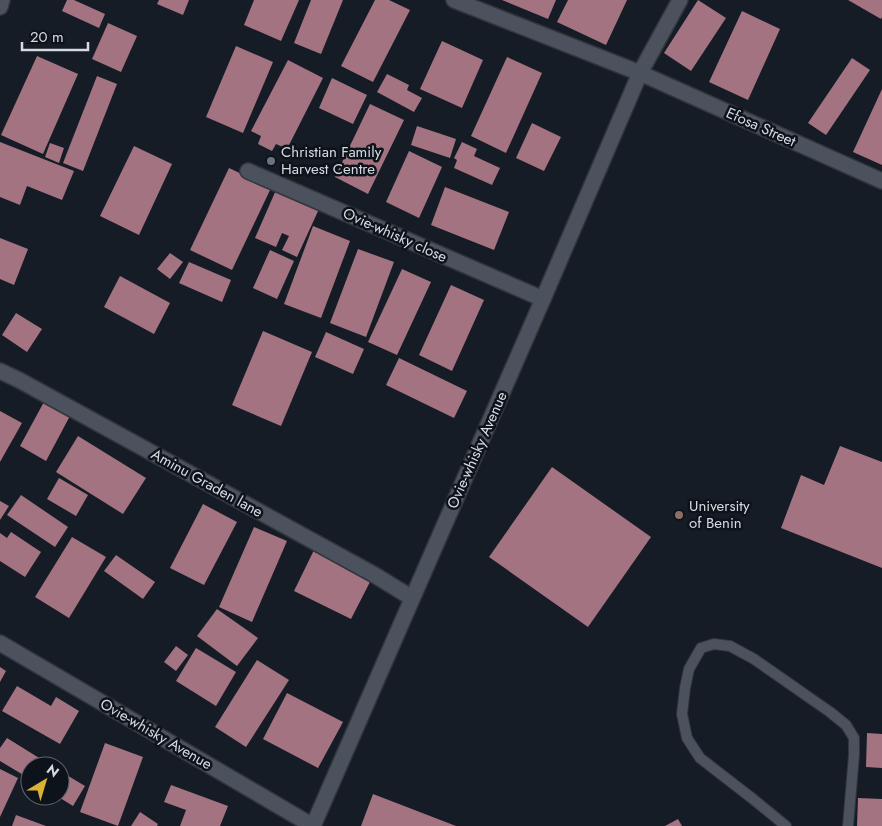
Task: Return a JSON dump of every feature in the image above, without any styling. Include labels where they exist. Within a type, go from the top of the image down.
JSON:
[{"type":"street","points":[[0,6],[2,0]]},
{"type":"street","name":"Efosa Street","points":[[454,0],[640,74],[882,181]]},
{"type":"street","name":"Ovie-whisky Avenue","points":[[0,643],[313,826],[640,74],[680,0]]},
{"type":"street","name":"Ovie-whisky close","points":[[248,171],[543,299]]},
{"type":"street","name":"Aminu Graden lane","points":[[0,371],[373,574],[412,598]]},
{"type":"lane","points":[[786,826],[700,758],[687,738],[682,714],[685,688],[689,669],[701,648],[714,644],[730,646],[754,659],[846,725],[854,738],[848,826]]},
{"type":"building","points":[[67,0],[74,0],[105,14],[99,28],[62,11]]},
{"type":"building","points":[[159,0],[189,0],[183,15],[157,4]]},
{"type":"building","points":[[254,0],[299,0],[281,41],[244,25]]},
{"type":"building","points":[[311,0],[343,0],[321,54],[294,43]]},
{"type":"building","points":[[375,0],[389,0],[410,10],[373,82],[341,66]]},
{"type":"building","points":[[502,0],[556,0],[548,19]]},
{"type":"building","points":[[568,0],[627,0],[606,45],[557,22]]},
{"type":"building","points":[[698,0],[726,18],[691,71],[664,53]]},
{"type":"building","points":[[848,0],[882,0],[881,19]]},
{"type":"building","points":[[742,11],[780,29],[748,100],[709,82]]},
{"type":"building","points":[[108,23],[137,36],[121,72],[92,59]]},
{"type":"building","points":[[442,41],[483,60],[462,108],[420,89]]},
{"type":"building","points":[[236,46],[273,62],[243,133],[206,117]]},
{"type":"building","points":[[37,56],[78,74],[43,154],[1,135]]},
{"type":"building","points":[[507,57],[542,73],[506,153],[471,136]]},
{"type":"building","points":[[852,58],[870,70],[826,135],[808,123]]},
{"type":"building","points":[[288,60],[323,78],[287,149],[276,144],[272,151],[258,144],[261,136],[251,131]]},
{"type":"building","points":[[387,74],[409,85],[407,90],[422,98],[414,112],[377,92]]},
{"type":"building","points":[[97,76],[117,84],[83,171],[63,163]]},
{"type":"building","points":[[332,78],[367,95],[353,124],[319,108]]},
{"type":"building","points":[[882,89],[882,165],[853,152]]},
{"type":"building","points":[[370,104],[404,120],[368,194],[335,177]]},
{"type":"building","points":[[532,123],[561,137],[544,171],[516,158]]},
{"type":"building","points":[[417,126],[456,139],[450,158],[411,145]]},
{"type":"building","points":[[0,142],[74,171],[62,200],[27,186],[20,205],[0,197]]},
{"type":"building","points":[[462,142],[477,149],[474,156],[500,168],[492,185],[454,168],[457,160],[454,158]]},
{"type":"building","points":[[50,143],[64,148],[59,163],[45,157]]},
{"type":"building","points":[[134,146],[172,164],[139,235],[100,216]]},
{"type":"building","points":[[409,151],[442,167],[419,218],[386,202]]},
{"type":"building","points":[[229,168],[271,188],[232,270],[190,250]]},
{"type":"building","points":[[445,187],[509,212],[494,250],[431,225]]},
{"type":"building","points":[[276,190],[319,209],[297,257],[282,250],[289,236],[282,233],[276,247],[255,238]]},
{"type":"building","points":[[313,226],[350,241],[321,318],[284,304]]},
{"type":"building","points":[[0,238],[28,249],[14,285],[0,279]]},
{"type":"building","points":[[358,249],[394,262],[366,337],[330,323]]},
{"type":"building","points":[[270,250],[294,261],[277,299],[253,288]]},
{"type":"building","points":[[170,253],[183,262],[170,279],[157,269]]},
{"type":"building","points":[[189,262],[231,280],[222,302],[179,283]]},
{"type":"building","points":[[402,269],[431,282],[397,355],[368,342]]},
{"type":"building","points":[[120,276],[170,303],[154,334],[104,307]]},
{"type":"building","points":[[451,285],[484,300],[452,371],[419,355]]},
{"type":"building","points":[[16,313],[42,329],[27,352],[2,335]]},
{"type":"building","points":[[263,331],[312,352],[281,426],[232,405]]},
{"type":"building","points":[[326,332],[364,349],[353,374],[315,357]]},
{"type":"building","points":[[399,358],[467,391],[454,418],[386,385]]},
{"type":"building","points":[[45,400],[71,414],[46,461],[20,446]]},
{"type":"building","points":[[0,411],[22,423],[0,462]]},
{"type":"building","points":[[78,436],[146,478],[123,514],[56,472]]},
{"type":"building","points":[[840,446],[882,462],[882,568],[781,528],[801,475],[824,485]]},
{"type":"building","points":[[552,467],[651,537],[588,627],[489,557]]},
{"type":"building","points":[[59,478],[88,495],[76,516],[47,499]]},
{"type":"building","points":[[21,495],[68,527],[55,547],[7,515]]},
{"type":"building","points":[[0,501],[9,506],[0,520]]},
{"type":"building","points":[[203,504],[237,522],[204,585],[170,568]]},
{"type":"building","points":[[254,527],[287,541],[252,622],[219,607]]},
{"type":"building","points":[[11,532],[41,552],[25,577],[0,561],[0,533],[7,538]]},
{"type":"building","points":[[72,537],[106,557],[69,618],[35,597]]},
{"type":"building","points":[[314,550],[372,578],[351,619],[294,591]]},
{"type":"building","points":[[116,555],[155,582],[143,599],[104,571]]},
{"type":"building","points":[[217,609],[258,638],[237,666],[197,636]]},
{"type":"building","points":[[176,646],[188,655],[176,671],[164,662]]},
{"type":"building","points":[[196,648],[236,672],[216,706],[176,681]]},
{"type":"building","points":[[257,660],[289,680],[246,747],[215,727]]},
{"type":"building","points":[[0,667],[6,671],[0,682]]},
{"type":"building","points":[[17,686],[51,706],[56,697],[79,711],[60,744],[2,711]]},
{"type":"building","points":[[287,693],[343,722],[318,768],[263,739]]},
{"type":"building","points":[[867,733],[882,734],[882,768],[866,767]]},
{"type":"building","points":[[7,738],[36,756],[20,756],[20,773],[0,761],[0,748]]},
{"type":"building","points":[[105,743],[143,757],[118,826],[80,812]]},
{"type":"building","points":[[0,769],[18,778],[0,817]]},
{"type":"building","points":[[70,777],[85,786],[73,806],[70,804]]},
{"type":"building","points":[[171,785],[228,806],[220,826],[180,826],[186,810],[164,802]]},
{"type":"building","points":[[373,794],[456,826],[361,826]]},
{"type":"building","points":[[858,798],[882,799],[882,826],[857,826]]},
{"type":"building","points":[[140,812],[158,824],[157,826],[131,826]]},
{"type":"building","points":[[16,815],[46,826],[12,826]]},
{"type":"building","points":[[678,819],[682,826],[665,826]]},
{"type":"place","name":"Christian Family Harvest Centre","points":[[271,161]]},
{"type":"place","name":"University of Benin","points":[[679,515]]}]
